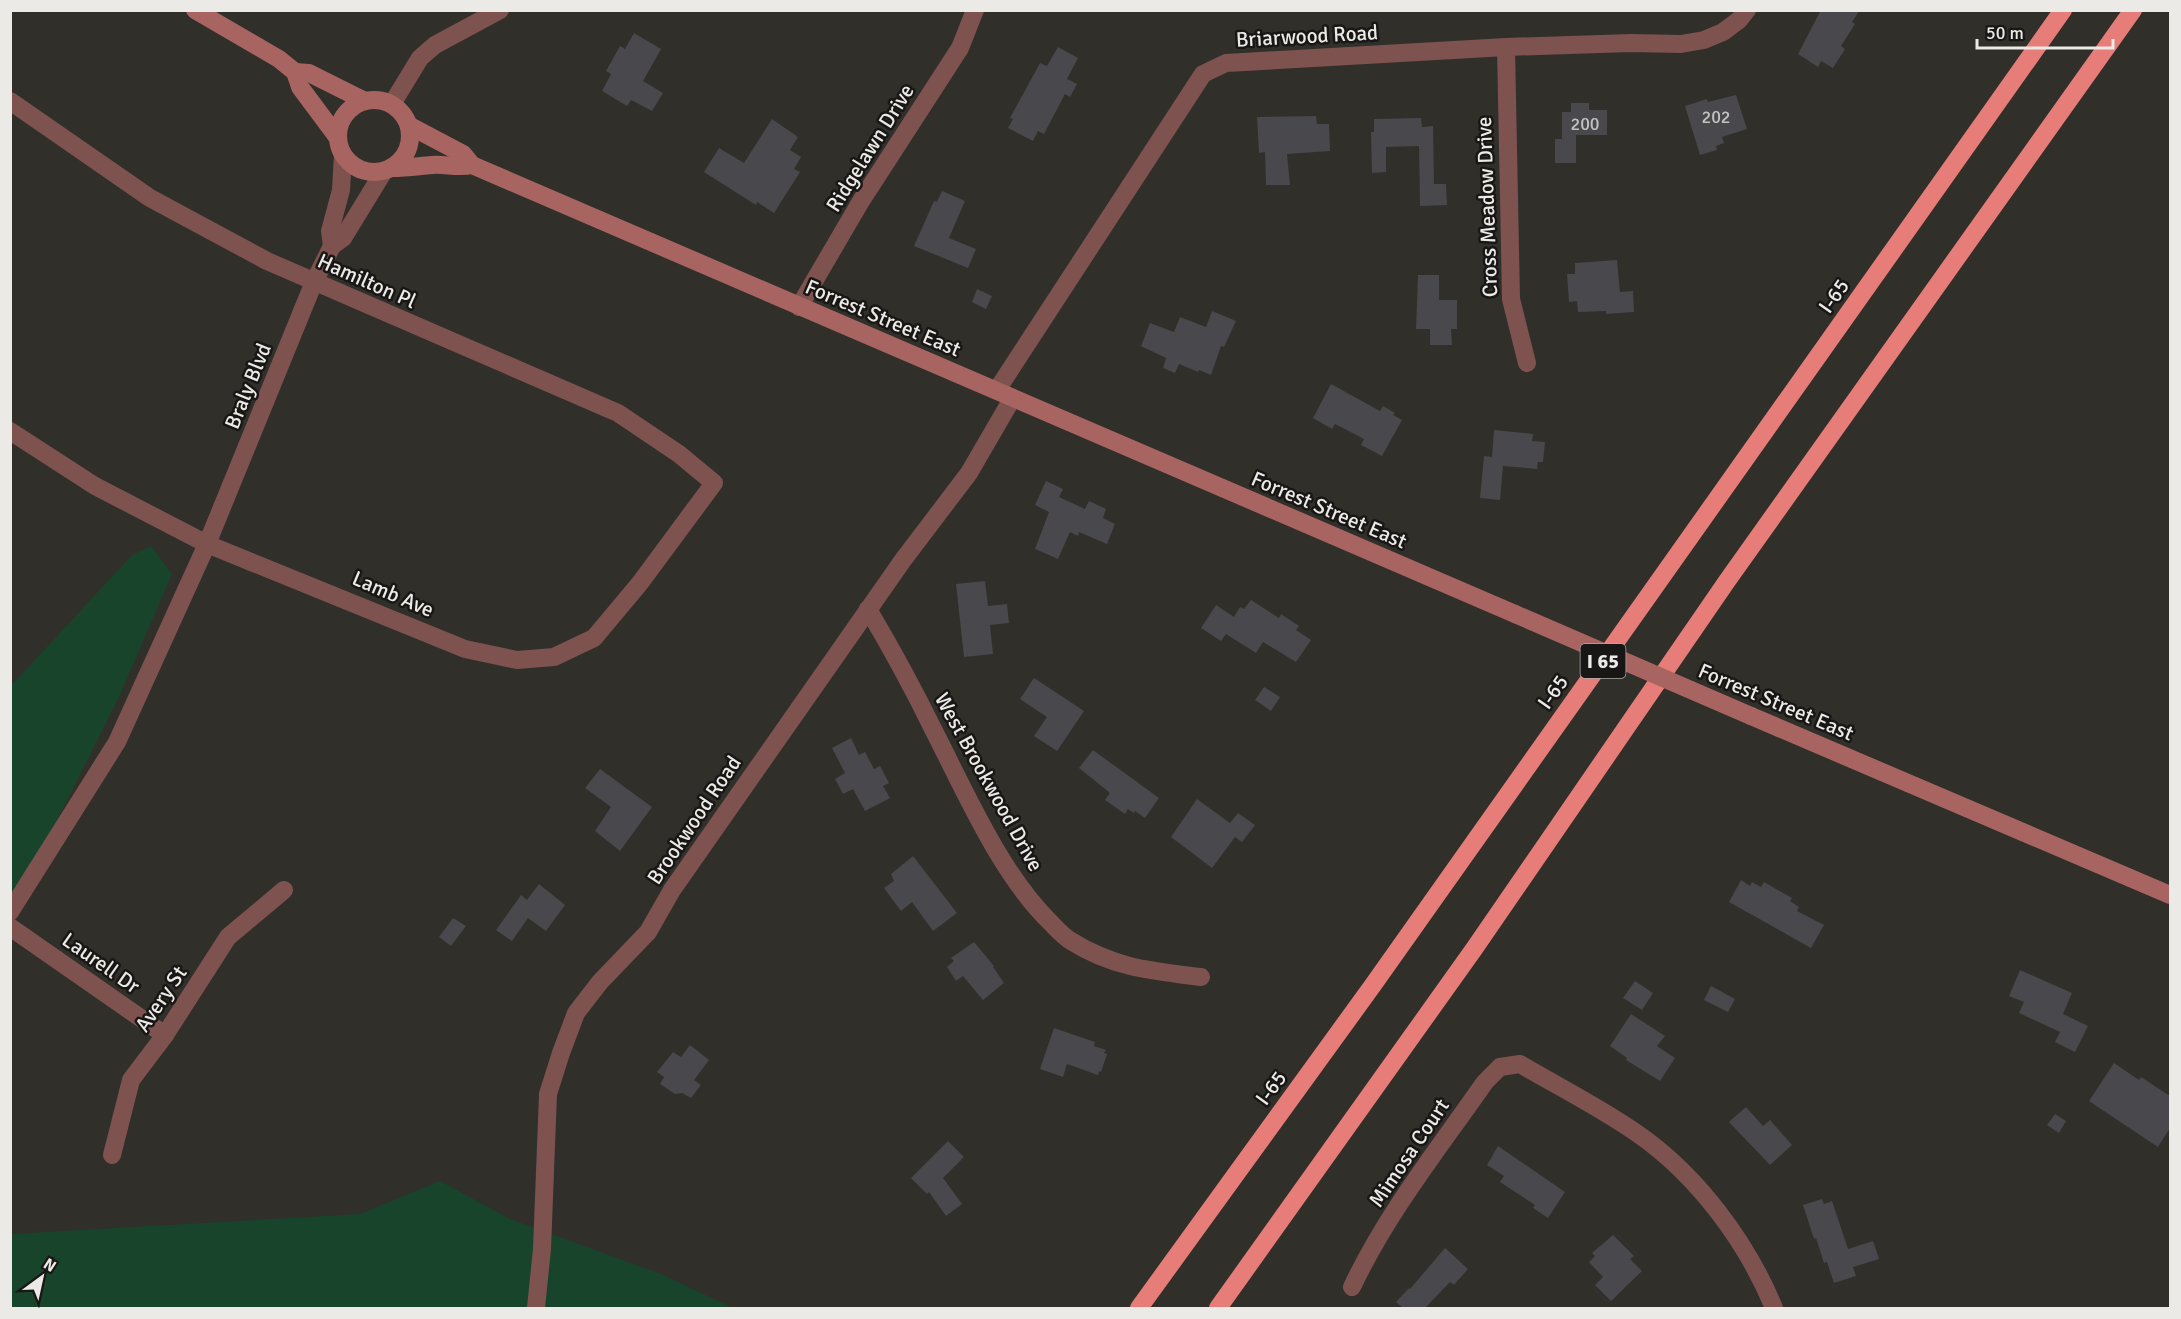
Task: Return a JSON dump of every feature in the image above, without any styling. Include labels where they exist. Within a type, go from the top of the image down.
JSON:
[{"type":"highway","name":"I-65","points":[[1139,1308],[1373,985],[2063,10]]},
{"type":"highway","name":"I 65","points":[[1218,1308],[1474,949],[1727,581],[2133,10]]},
{"type":"street","points":[[195,10],[279,59],[295,72],[300,87],[356,168],[365,171],[389,170]]},
{"type":"street","points":[[392,104],[420,58],[435,45],[500,10]]},
{"type":"street","name":"Ridgelawn Drive","points":[[799,307],[861,201],[960,48],[975,10]]},
{"type":"street","name":"Briarwood Road","points":[[1004,395],[1203,74],[1226,63],[1506,47],[1631,43],[1680,44],[1704,40],[1723,32],[1739,20],[1747,10]]},
{"type":"street","name":"Cross Meadow Drive","points":[[1506,47],[1511,299],[1527,363]]},
{"type":"street","points":[[295,72],[309,73],[365,101],[384,101],[392,104],[406,117],[410,126],[410,145],[400,162],[389,170],[343,238],[332,246],[330,231],[341,190],[342,118],[348,110],[365,101]]},
{"type":"street","name":"Hamilton Pl","points":[[10,101],[150,198],[267,261],[618,413],[679,454],[714,483]]},
{"type":"street","name":"Forrest Street East","points":[[410,126],[463,154],[472,165],[2170,895]]},
{"type":"street","name":"Forrest Street East","points":[[389,170],[433,165],[458,168],[472,165]]},
{"type":"street","name":"Braly Blvd","points":[[10,912],[117,742],[207,544],[314,282],[332,246]]},
{"type":"street","name":"Brookwood Road","points":[[536,1308],[542,1249],[548,1094],[576,1013],[600,982],[648,932],[672,890],[868,609],[969,473],[1004,395]]},
{"type":"street","name":"Lamb Ave","points":[[10,431],[95,486],[207,544],[465,649],[517,660],[554,657],[594,638],[640,583],[714,483]]},
{"type":"street","name":"West Brookwood Drive","points":[[868,609],[907,676],[975,812],[1036,909],[1069,940],[1108,961],[1152,971],[1201,977]]},
{"type":"street","name":"Avery St","points":[[112,1155],[131,1080],[165,1035],[228,937],[284,890]]},
{"type":"street","name":"Laurell Dr","points":[[10,927],[165,1035]]},
{"type":"street","name":"Mimosa Court","points":[[1352,1287],[1396,1209],[1485,1082],[1500,1067],[1520,1064],[1637,1133],[1672,1161],[1728,1225],[1761,1277],[1774,1308]]},
{"type":"green space","points":[[151,546],[172,574],[118,699],[44,846],[11,895],[11,686],[132,555]]},
{"type":"green space","points":[[440,1181],[510,1219],[661,1274],[733,1308],[11,1308],[11,1234],[360,1214]]},
{"type":"building","points":[[1821,10],[1860,10],[1852,22],[1855,24],[1841,46],[1845,49],[1833,68],[1821,61],[1818,67],[1798,54]]},
{"type":"building","points":[[634,33],[661,49],[643,81],[663,93],[652,111],[631,100],[627,106],[602,91],[611,74],[606,71],[620,46],[625,49]]},
{"type":"building","points":[[1058,47],[1078,58],[1067,79],[1077,84],[1070,97],[1065,94],[1044,134],[1038,131],[1033,141],[1008,128],[1013,119],[1010,118],[1040,63],[1047,66]]},
{"type":"building","points":[[1736,95],[1747,129],[1722,137],[1724,143],[1716,146],[1717,150],[1700,155],[1685,106],[1707,99],[1708,102]]},
{"type":"building","points":[[1571,103],[1589,103],[1589,110],[1607,110],[1607,135],[1576,135],[1576,163],[1555,163],[1555,139],[1562,139],[1562,112],[1571,112]]},
{"type":"building","points":[[1316,116],[1317,124],[1329,124],[1330,151],[1287,154],[1290,185],[1266,185],[1265,152],[1259,153],[1257,117]]},
{"type":"building","points":[[1421,118],[1422,127],[1433,126],[1434,184],[1446,184],[1447,205],[1420,206],[1419,146],[1386,147],[1386,172],[1372,173],[1371,132],[1374,132],[1374,119]]},
{"type":"building","points":[[772,119],[798,137],[790,150],[801,157],[794,169],[800,172],[774,213],[757,202],[756,205],[704,172],[719,148],[744,163]]},
{"type":"building","points":[[942,191],[965,201],[949,238],[976,249],[968,268],[914,246],[934,201],[937,202]]},
{"type":"building","points":[[1617,260],[1620,292],[1633,291],[1634,312],[1606,314],[1606,311],[1578,312],[1577,301],[1569,302],[1567,274],[1575,274],[1575,263]]},
{"type":"building","points":[[1418,275],[1439,275],[1439,300],[1457,300],[1457,329],[1451,329],[1452,345],[1430,345],[1430,329],[1416,329]]},
{"type":"building","points":[[977,289],[992,296],[986,309],[972,302]]},
{"type":"building","points":[[1212,311],[1236,321],[1224,347],[1221,346],[1211,375],[1179,364],[1175,373],[1163,368],[1166,358],[1141,346],[1150,323],[1174,332],[1180,317],[1206,327]]},
{"type":"building","points":[[1331,384],[1380,411],[1383,406],[1402,420],[1382,456],[1361,445],[1364,439],[1335,424],[1332,429],[1313,418]]},
{"type":"building","points":[[1494,430],[1533,434],[1532,441],[1545,442],[1543,462],[1538,462],[1537,469],[1503,466],[1500,500],[1480,498],[1484,456],[1492,457]]},
{"type":"building","points":[[1046,481],[1063,489],[1059,497],[1085,509],[1089,501],[1106,509],[1103,518],[1115,524],[1107,544],[1079,532],[1078,536],[1070,532],[1058,559],[1035,549],[1049,512],[1035,505]]},
{"type":"building","points":[[985,581],[988,606],[1007,604],[1009,623],[990,625],[993,654],[964,657],[956,584]]},
{"type":"building","points":[[1251,600],[1279,618],[1281,614],[1299,626],[1296,630],[1311,640],[1296,662],[1263,642],[1256,653],[1226,634],[1221,641],[1201,628],[1216,605],[1234,617],[1240,607],[1244,609]]},
{"type":"building","points":[[1034,678],[1084,711],[1057,751],[1034,736],[1047,717],[1020,699]]},
{"type":"building","points":[[1264,687],[1280,697],[1271,711],[1255,700]]},
{"type":"building","points":[[851,738],[859,755],[865,752],[874,769],[880,766],[889,783],[883,786],[890,798],[865,811],[853,789],[843,794],[835,779],[845,773],[832,748]]},
{"type":"building","points":[[1093,750],[1159,798],[1145,818],[1128,809],[1125,814],[1105,800],[1110,793],[1079,768]]},
{"type":"building","points":[[600,769],[652,807],[620,851],[595,831],[611,807],[585,788]]},
{"type":"building","points":[[1197,799],[1230,823],[1238,813],[1255,825],[1242,842],[1235,837],[1212,868],[1171,837]]},
{"type":"building","points":[[913,856],[957,913],[933,931],[912,902],[901,911],[884,888],[894,881],[891,874]]},
{"type":"building","points":[[1741,880],[1750,886],[1752,882],[1761,887],[1764,882],[1792,898],[1790,901],[1799,907],[1797,911],[1824,925],[1811,948],[1729,902]]},
{"type":"building","points":[[539,884],[565,905],[546,931],[528,918],[512,941],[496,930],[521,895],[527,900]]},
{"type":"building","points":[[453,918],[466,926],[451,946],[439,937]]},
{"type":"building","points":[[974,942],[994,966],[1004,983],[983,1000],[963,976],[956,981],[947,967],[954,961],[951,958]]},
{"type":"building","points":[[2020,970],[2072,993],[2063,1014],[2088,1026],[2075,1052],[2055,1042],[2060,1032],[2019,1013],[2024,1002],[2009,996]]},
{"type":"building","points":[[1635,981],[1653,993],[1642,1010],[1623,998]]},
{"type":"building","points":[[1711,986],[1735,999],[1728,1012],[1704,1000]]},
{"type":"building","points":[[1631,1014],[1665,1036],[1657,1046],[1675,1058],[1660,1081],[1626,1060],[1627,1058],[1610,1046]]},
{"type":"building","points":[[1054,1028],[1095,1042],[1094,1046],[1106,1050],[1104,1053],[1107,1054],[1098,1075],[1067,1064],[1063,1077],[1040,1069]]},
{"type":"building","points":[[690,1045],[709,1060],[694,1080],[701,1085],[691,1098],[682,1093],[675,1094],[660,1084],[664,1077],[657,1072],[673,1052],[681,1057]]},
{"type":"building","points":[[2114,1063],[2139,1080],[2141,1077],[2170,1096],[2170,1128],[2158,1147],[2089,1101]]},
{"type":"building","points":[[1746,1107],[1763,1126],[1770,1120],[1792,1145],[1770,1165],[1729,1122]]},
{"type":"building","points":[[2055,1114],[2066,1121],[2059,1133],[2047,1125]]},
{"type":"building","points":[[948,1141],[964,1157],[943,1178],[962,1204],[946,1216],[929,1192],[927,1194],[911,1178]]},
{"type":"building","points":[[1498,1146],[1565,1192],[1548,1218],[1533,1208],[1535,1205],[1500,1182],[1504,1176],[1487,1165]]},
{"type":"building","points":[[1822,1199],[1824,1204],[1832,1201],[1848,1249],[1873,1241],[1879,1259],[1853,1267],[1856,1276],[1834,1283],[1827,1262],[1824,1263],[1816,1238],[1814,1239],[1803,1205]]},
{"type":"building","points":[[1613,1235],[1634,1256],[1630,1259],[1642,1271],[1611,1301],[1595,1285],[1603,1277],[1589,1262],[1595,1256],[1592,1253]]},
{"type":"building","points":[[1445,1248],[1468,1269],[1454,1285],[1450,1282],[1425,1308],[1403,1308],[1396,1302]]}]
